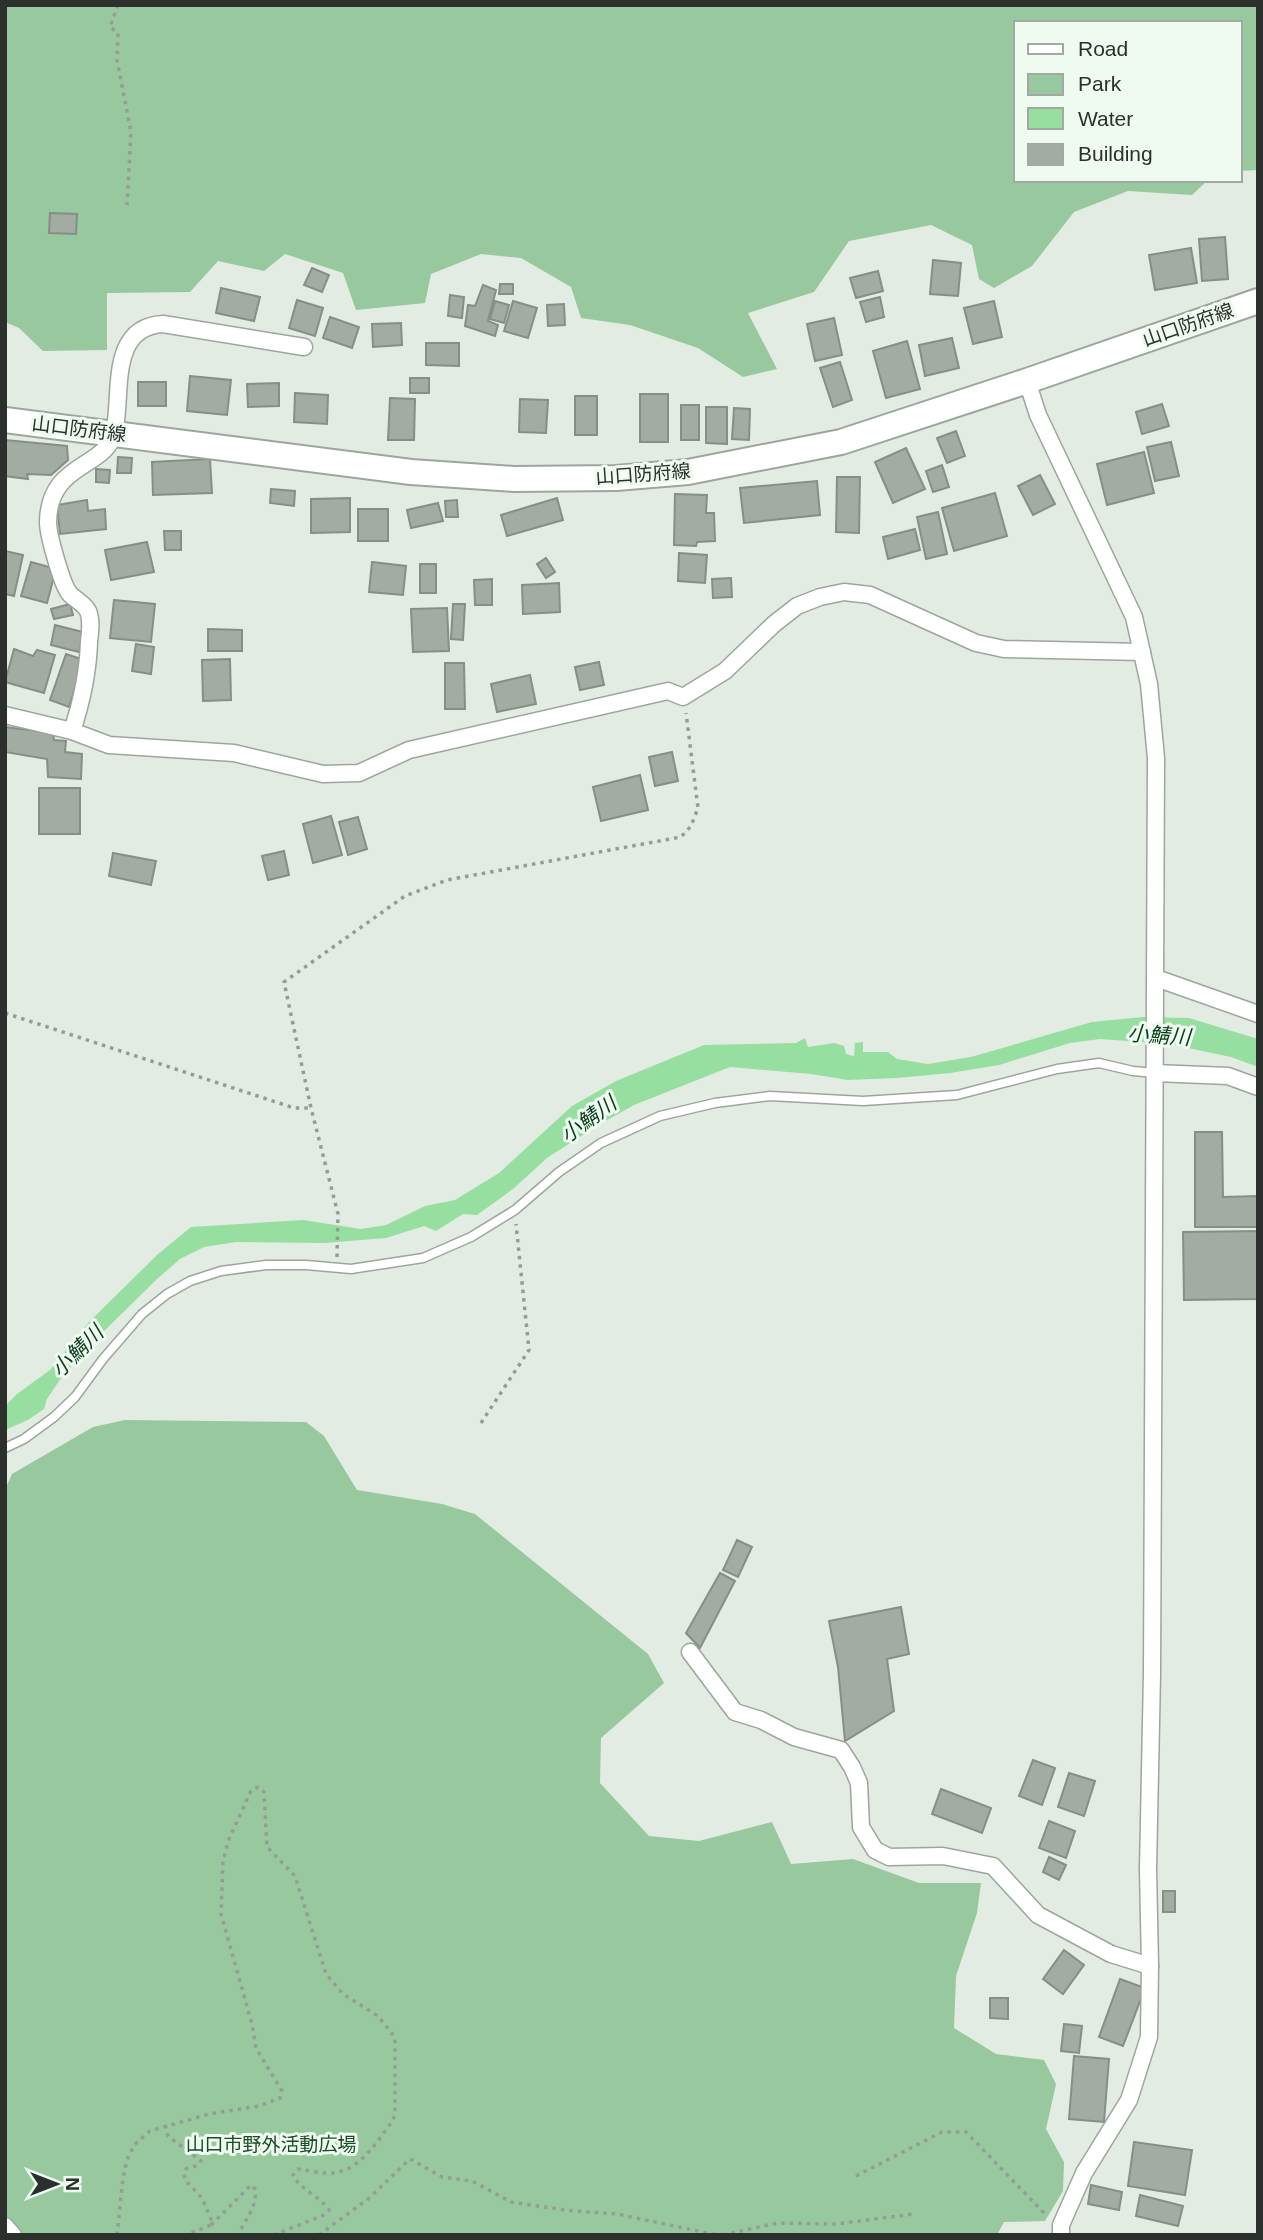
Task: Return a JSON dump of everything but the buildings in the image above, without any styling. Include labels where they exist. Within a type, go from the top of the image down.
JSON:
[{"type":"main road","name":"山口防府線","points":[[5,420],[411,472],[514,480],[616,478],[688,472],[841,442],[1027,381],[1258,300]]},
{"type":"street","points":[[72,730],[88,676],[90,618],[86,607],[67,591],[53,551],[48,524],[50,498],[57,486],[79,466],[106,448],[114,434],[119,373],[127,348],[138,331],[150,325],[163,324],[304,346]]},
{"type":"street","points":[[1027,381],[1038,415],[1134,617],[1149,684],[1156,758],[1152,1661],[1147,1869],[1149,2037],[1129,2100],[1084,2173],[1061,2230]]},
{"type":"street","points":[[5,715],[72,730],[109,746],[234,753],[323,775],[359,773],[409,750],[668,691],[683,697],[725,671],[797,606],[820,597],[844,593],[870,595],[976,643],[986,645],[1041,651],[1142,652]]},
{"type":"street","points":[[1156,986],[1258,1014]]},
{"type":"street","points":[[1154,1067],[1228,1076],[1258,1087]]},
{"type":"street","points":[[690,1652],[736,1712],[761,1720],[794,1737],[841,1750],[859,1783],[861,1827],[875,1850],[889,1857],[943,1856],[993,1866],[1038,1915],[1111,1954],[1150,1966]]},
{"type":"street","points":[[5,2226],[13,2235]]},
{"type":"lane","points":[[5,1448],[24,1439],[61,1410],[75,1397],[142,1314],[167,1294],[190,1281],[220,1271],[266,1265],[337,1265],[351,1269],[423,1258],[471,1237],[515,1210],[559,1172],[601,1143],[660,1116],[715,1103],[770,1096],[863,1101],[957,1095],[1058,1069],[1100,1063],[1133,1071],[1154,1067]]},
{"type":"path","points":[[118,5],[110,27],[118,33],[117,60],[131,132],[127,205]]},
{"type":"path","points":[[337,1265],[338,1214],[311,1108],[284,982],[405,896],[447,880],[681,837],[691,826],[698,808],[683,697]]},
{"type":"path","points":[[5,1013],[294,1108],[311,1108]]},
{"type":"path","points":[[481,1423],[529,1350],[515,1210]]},
{"type":"path","points":[[117,2235],[127,2160],[134,2145],[150,2130],[259,2106],[280,2098],[282,2091],[256,2048],[252,2024],[220,1914],[223,1861],[229,1839],[251,1791],[258,1787],[264,1792],[267,1847],[295,1875],[326,1974],[343,1994],[378,2016],[389,2028],[396,2042],[396,2115],[393,2120],[365,2155],[342,2172],[324,2173],[298,2169],[293,2175],[296,2181],[329,2210],[324,2215],[274,2235]]},
{"type":"path","points":[[165,2125],[168,2136],[201,2161],[198,2165],[186,2169],[184,2174],[185,2180],[202,2199],[211,2225]]},
{"type":"path","points":[[856,2176],[942,2132],[965,2132],[1061,2230]]},
{"type":"path","points":[[318,2235],[368,2199],[410,2159],[442,2177],[472,2181],[511,2202],[617,2214],[717,2235]]},
{"type":"path","points":[[186,2235],[211,2225],[251,2185],[256,2189],[256,2196],[238,2235]]},
{"type":"path","points":[[723,2235],[777,2223],[836,2224],[914,2214]]},
{"type":"green space","points":[[5,5],[1258,5],[1258,170],[1242,171],[1242,21],[1014,21],[1014,182],[1206,182],[1192,195],[1128,191],[1074,212],[1032,266],[994,288],[979,279],[972,245],[931,225],[849,241],[814,292],[748,313],[777,369],[743,377],[698,348],[630,325],[581,318],[571,287],[521,258],[481,254],[431,274],[425,303],[356,310],[343,273],[285,254],[264,271],[218,261],[190,292],[107,293],[107,350],[43,351],[19,328],[5,322]]},
{"type":"green space","name":"山口市野外活動広場","points":[[125,1420],[306,1422],[324,1436],[357,1490],[442,1504],[475,1514],[648,1654],[664,1683],[601,1738],[600,1783],[649,1836],[699,1841],[772,1822],[791,1864],[853,1859],[919,1883],[981,1883],[977,1913],[956,1976],[954,2028],[996,2054],[1044,2060],[1056,2084],[1046,2129],[1064,2162],[1063,2191],[1045,2221],[1004,2222],[997,2235],[5,2235],[5,1490],[12,1474],[93,1427]]},
{"type":"water","name":"小鯖川","points":[[1143,1017],[1189,1018],[1258,1039],[1258,1067],[1231,1057],[1169,1044],[1100,1039],[1070,1043],[999,1065],[897,1078],[848,1080],[730,1067],[634,1105],[547,1158],[513,1189],[477,1215],[463,1214],[436,1231],[424,1226],[386,1238],[325,1243],[236,1242],[204,1247],[180,1259],[95,1340],[63,1375],[47,1399],[44,1409],[5,1430],[5,1406],[50,1370],[88,1323],[157,1255],[191,1227],[303,1220],[361,1229],[386,1225],[425,1206],[455,1200],[499,1173],[572,1106],[616,1081],[704,1045],[796,1043],[805,1038],[808,1047],[834,1043],[844,1046],[846,1054],[854,1056],[855,1043],[863,1042],[863,1052],[888,1052],[897,1059],[928,1064],[971,1057],[1092,1022]]}]
